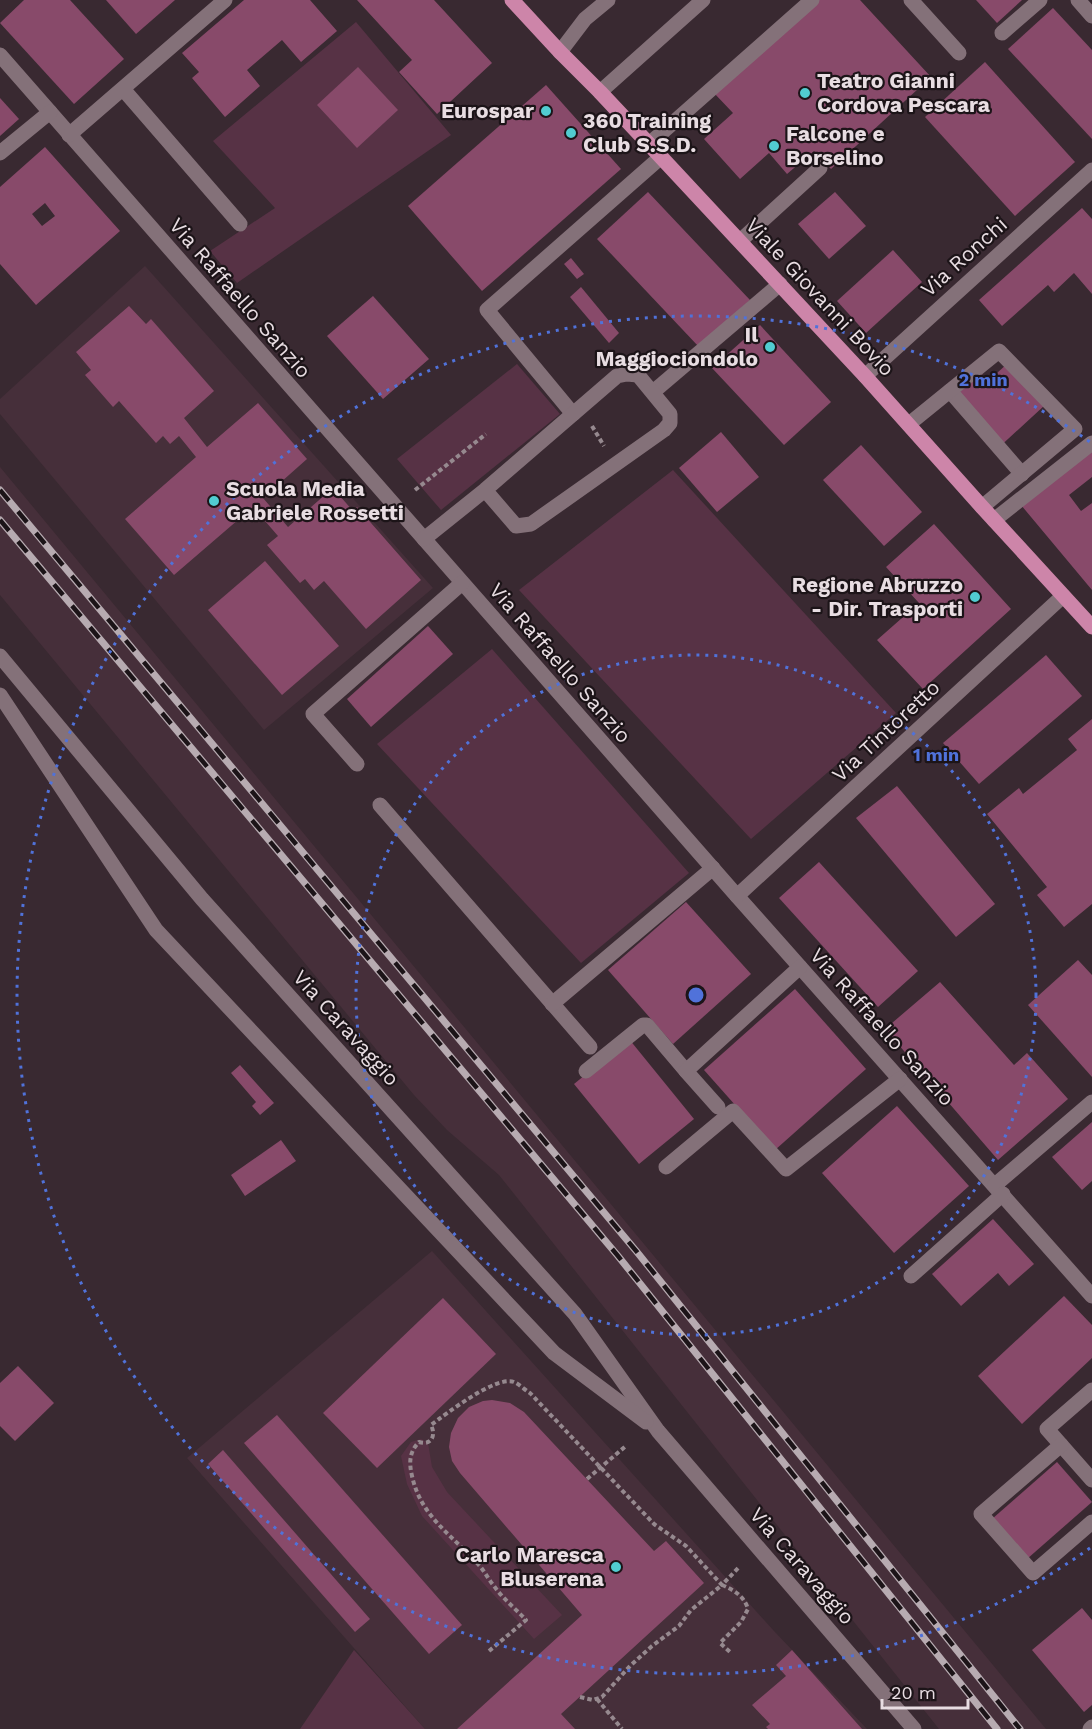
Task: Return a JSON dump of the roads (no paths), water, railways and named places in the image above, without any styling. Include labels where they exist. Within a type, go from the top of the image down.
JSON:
[{"type":"main road","name":"Viale Giovanni Bovio","points":[[512,0],[780,284],[1092,627]]},
{"type":"street","points":[[69,135],[225,0]]},
{"type":"street","points":[[560,52],[585,18],[608,0]]},
{"type":"street","points":[[600,92],[703,0]]},
{"type":"street","points":[[649,144],[812,0]]},
{"type":"street","points":[[911,0],[959,53]]},
{"type":"street","points":[[1002,33],[1040,0]]},
{"type":"street","points":[[1078,0],[1092,16]]},
{"type":"street","name":"Via Raffaello Sanzio","points":[[0,54],[737,896],[1092,1296]]},
{"type":"street","points":[[123,89],[240,224]]},
{"type":"street","points":[[0,153],[50,112]]},
{"type":"street","points":[[576,411],[487,310],[661,157]]},
{"type":"street","points":[[740,241],[820,168]]},
{"type":"street","name":"Via Ronchi","points":[[865,376],[1092,170]]},
{"type":"street","points":[[653,392],[780,284]]},
{"type":"street","points":[[909,424],[999,351],[1075,429],[982,507]]},
{"type":"street","points":[[424,539],[485,490],[617,376],[638,375],[670,414],[670,423],[664,430],[531,524],[516,526],[485,490]]},
{"type":"street","points":[[950,391],[1022,474]]},
{"type":"street","points":[[994,520],[1092,443]]},
{"type":"street","points":[[357,764],[313,714],[462,583]]},
{"type":"street","name":"Via Tintoretto","points":[[737,896],[1063,596]]},
{"type":"street","name":"Via Caravaggio","points":[[0,656],[202,899],[576,1314],[657,1431],[914,1729]]},
{"type":"street","name":"Via Caravaggio","points":[[0,695],[156,930],[554,1353],[657,1431]]},
{"type":"street","points":[[380,806],[590,1047]]},
{"type":"street","points":[[552,1004],[713,868]]},
{"type":"street","points":[[686,1071],[800,967]]},
{"type":"street","points":[[586,1071],[643,1025],[647,1025],[718,1107]]},
{"type":"street","points":[[666,1167],[733,1111],[786,1169],[900,1079]]},
{"type":"street","points":[[911,1276],[1092,1102]]},
{"type":"street","points":[[1092,1390],[1047,1429],[1092,1480]]},
{"type":"street","points":[[1061,1445],[981,1514],[1033,1573],[1092,1522]]},
{"type":"railway","points":[[0,490],[637,1252],[1020,1729]]},
{"type":"railway","points":[[0,520],[618,1256],[997,1729]]},
{"type":"place","name":"Teatro Gianni Cordova Pescara","points":[[805,93]]},
{"type":"place","name":"Eurospar","points":[[546,111]]},
{"type":"place","name":"360 Training Club S.S.D.","points":[[571,133]]},
{"type":"place","name":"Falcone e Borselino","points":[[774,146]]},
{"type":"place","name":"Il Maggiociondolo","points":[[770,347]]},
{"type":"place","name":"Scuola Media Gabriele Rossetti","points":[[214,501]]},
{"type":"place","name":"Regione Abruzzo - Dir. Trasporti","points":[[975,597]]},
{"type":"place","name":"Carlo Maresca Bluserena","points":[[616,1567]]}]
